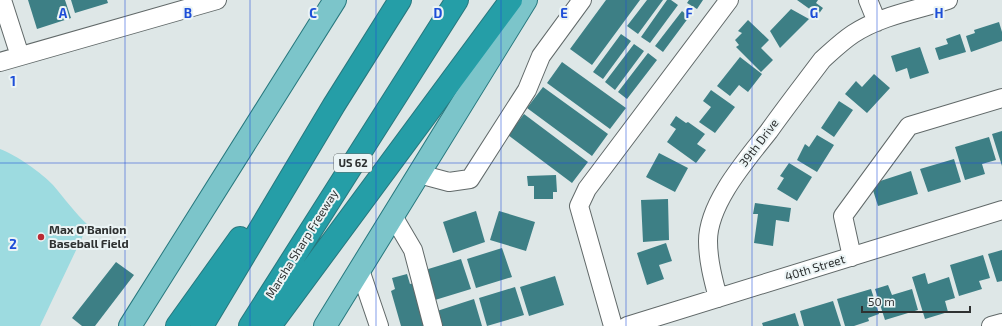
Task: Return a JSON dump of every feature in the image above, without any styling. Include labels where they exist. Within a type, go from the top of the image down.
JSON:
[{"type":"highway","points":[[202,326],[334,104],[400,0]]},
{"type":"highway","name":"Marsha Sharp Freeway","points":[[250,326],[457,0]]},
{"type":"highway","points":[[270,326],[511,0]]},
{"type":"highway","points":[[177,326],[334,104]]},
{"type":"main road","points":[[130,326],[335,0]]},
{"type":"main road","points":[[330,323],[360,270],[526,0]]},
{"type":"street","points":[[2,0],[20,56]]},
{"type":"street","points":[[0,62],[217,0]]},
{"type":"street","points":[[419,174],[449,182],[470,178],[527,90],[540,56],[582,0]]},
{"type":"street","points":[[613,326],[579,206],[588,189],[729,0]]},
{"type":"street","points":[[868,0],[877,22]]},
{"type":"street","name":"39th Drive","points":[[718,298],[710,266],[708,240],[710,224],[719,200],[738,171],[822,60],[838,44],[853,34],[877,22],[948,0]]},
{"type":"street","points":[[852,257],[843,216],[909,126],[1002,98]]},
{"type":"street","name":"40th Street","points":[[627,326],[1002,210]]},
{"type":"street","points":[[393,216],[413,250],[434,326]]},
{"type":"street","points":[[360,270],[379,326]]},
{"type":"street","points":[[991,326],[1002,322]]},
{"type":"shaded area","name":"Max O'Banion Baseball Field","points":[[0,149],[21,160],[42,175],[53,185],[74,211],[88,225],[40,326],[0,326]]},
{"type":"building","points":[[28,0],[65,0],[71,18],[37,29]]},
{"type":"building","points":[[71,0],[107,0],[108,3],[75,13]]},
{"type":"building","points":[[606,0],[640,0],[592,65],[570,49]]},
{"type":"building","points":[[647,0],[663,0],[638,34],[627,26]]},
{"type":"building","points":[[667,0],[671,0],[678,5],[650,43],[641,37]]},
{"type":"building","points":[[689,0],[703,0],[697,9],[687,3]]},
{"type":"building","points":[[797,0],[818,0],[816,3],[823,8],[818,15]]},
{"type":"building","points":[[791,9],[809,19],[780,48],[770,31]]},
{"type":"building","points":[[682,11],[689,17],[663,52],[655,46]]},
{"type":"building","points":[[748,20],[769,40],[761,48],[773,60],[761,72],[736,47],[739,45],[735,40],[742,33],[738,31]]},
{"type":"building","points":[[999,22],[1002,32],[1002,41],[971,52],[966,36],[975,33],[974,30]]},
{"type":"building","points":[[621,34],[631,41],[603,79],[593,72]]},
{"type":"building","points":[[960,34],[966,52],[939,60],[935,48],[948,44],[946,39]]},
{"type":"building","points":[[634,44],[644,51],[615,90],[605,82]]},
{"type":"building","points":[[920,47],[929,73],[910,79],[907,68],[896,72],[891,56]]},
{"type":"building","points":[[648,53],[657,60],[627,99],[618,92]]},
{"type":"building","points":[[740,57],[762,74],[748,92],[739,85],[730,96],[717,86]]},
{"type":"building","points":[[562,62],[626,108],[610,129],[547,83]]},
{"type":"building","points":[[874,74],[890,88],[867,113],[845,94],[856,81],[862,87]]},
{"type":"building","points":[[543,87],[608,134],[592,156],[527,108]]},
{"type":"building","points":[[711,90],[735,107],[715,133],[699,122],[711,107],[703,101]]},
{"type":"building","points":[[839,101],[853,110],[834,137],[821,128]]},
{"type":"building","points":[[524,114],[588,162],[572,183],[508,135]]},
{"type":"building","points":[[676,116],[686,123],[688,122],[705,134],[697,144],[706,150],[696,163],[667,142],[676,129],[670,125]]},
{"type":"building","points":[[1002,131],[1002,166],[992,134]]},
{"type":"building","points":[[817,135],[834,145],[817,172],[797,160],[805,144],[809,147]]},
{"type":"building","points":[[989,137],[996,160],[982,164],[985,174],[965,180],[955,147]]},
{"type":"building","points":[[659,153],[688,168],[675,192],[646,177]]},
{"type":"building","points":[[954,159],[961,182],[928,192],[920,169]]},
{"type":"building","points":[[789,163],[812,177],[797,201],[777,189],[784,178],[780,176]]},
{"type":"building","points":[[911,171],[918,194],[878,206],[871,184]]},
{"type":"building","points":[[556,175],[557,192],[553,192],[553,199],[534,199],[534,186],[528,186],[527,176]]},
{"type":"building","points":[[668,199],[669,240],[643,242],[641,200]]},
{"type":"building","points":[[755,203],[791,208],[789,222],[776,220],[773,246],[754,243],[758,214],[753,214]]},
{"type":"building","points":[[476,211],[485,242],[453,253],[443,222]]},
{"type":"building","points":[[499,211],[535,222],[526,251],[490,240]]},
{"type":"building","points":[[666,243],[672,261],[659,265],[664,279],[647,285],[637,253]]},
{"type":"building","points":[[502,248],[512,277],[476,288],[467,259]]},
{"type":"building","points":[[1002,250],[1002,281],[997,282],[988,254]]},
{"type":"building","points":[[983,255],[990,278],[979,281],[982,289],[959,296],[950,265]]},
{"type":"building","points":[[461,259],[471,289],[435,300],[425,270]]},
{"type":"building","points":[[116,262],[134,275],[95,326],[82,326],[72,318]]},
{"type":"building","points":[[925,273],[928,284],[949,277],[955,298],[945,301],[948,312],[925,319],[912,277]]},
{"type":"building","points":[[407,274],[410,284],[414,283],[426,326],[401,326],[391,291],[395,289],[392,278]]},
{"type":"building","points":[[555,276],[564,305],[529,316],[520,287]]},
{"type":"building","points":[[888,285],[892,295],[912,289],[918,310],[885,320],[875,289]]},
{"type":"building","points":[[515,287],[524,315],[487,326],[479,298]]},
{"type":"building","points":[[871,289],[879,314],[868,318],[869,321],[854,326],[845,326],[837,299]]},
{"type":"building","points":[[474,299],[482,326],[442,326],[437,311]]},
{"type":"building","points":[[833,301],[841,326],[804,326],[800,311]]},
{"type":"building","points":[[795,313],[799,326],[763,326],[762,323]]},
{"type":"place","name":"Max O'Banion Baseball Field","points":[[41,237]]}]
